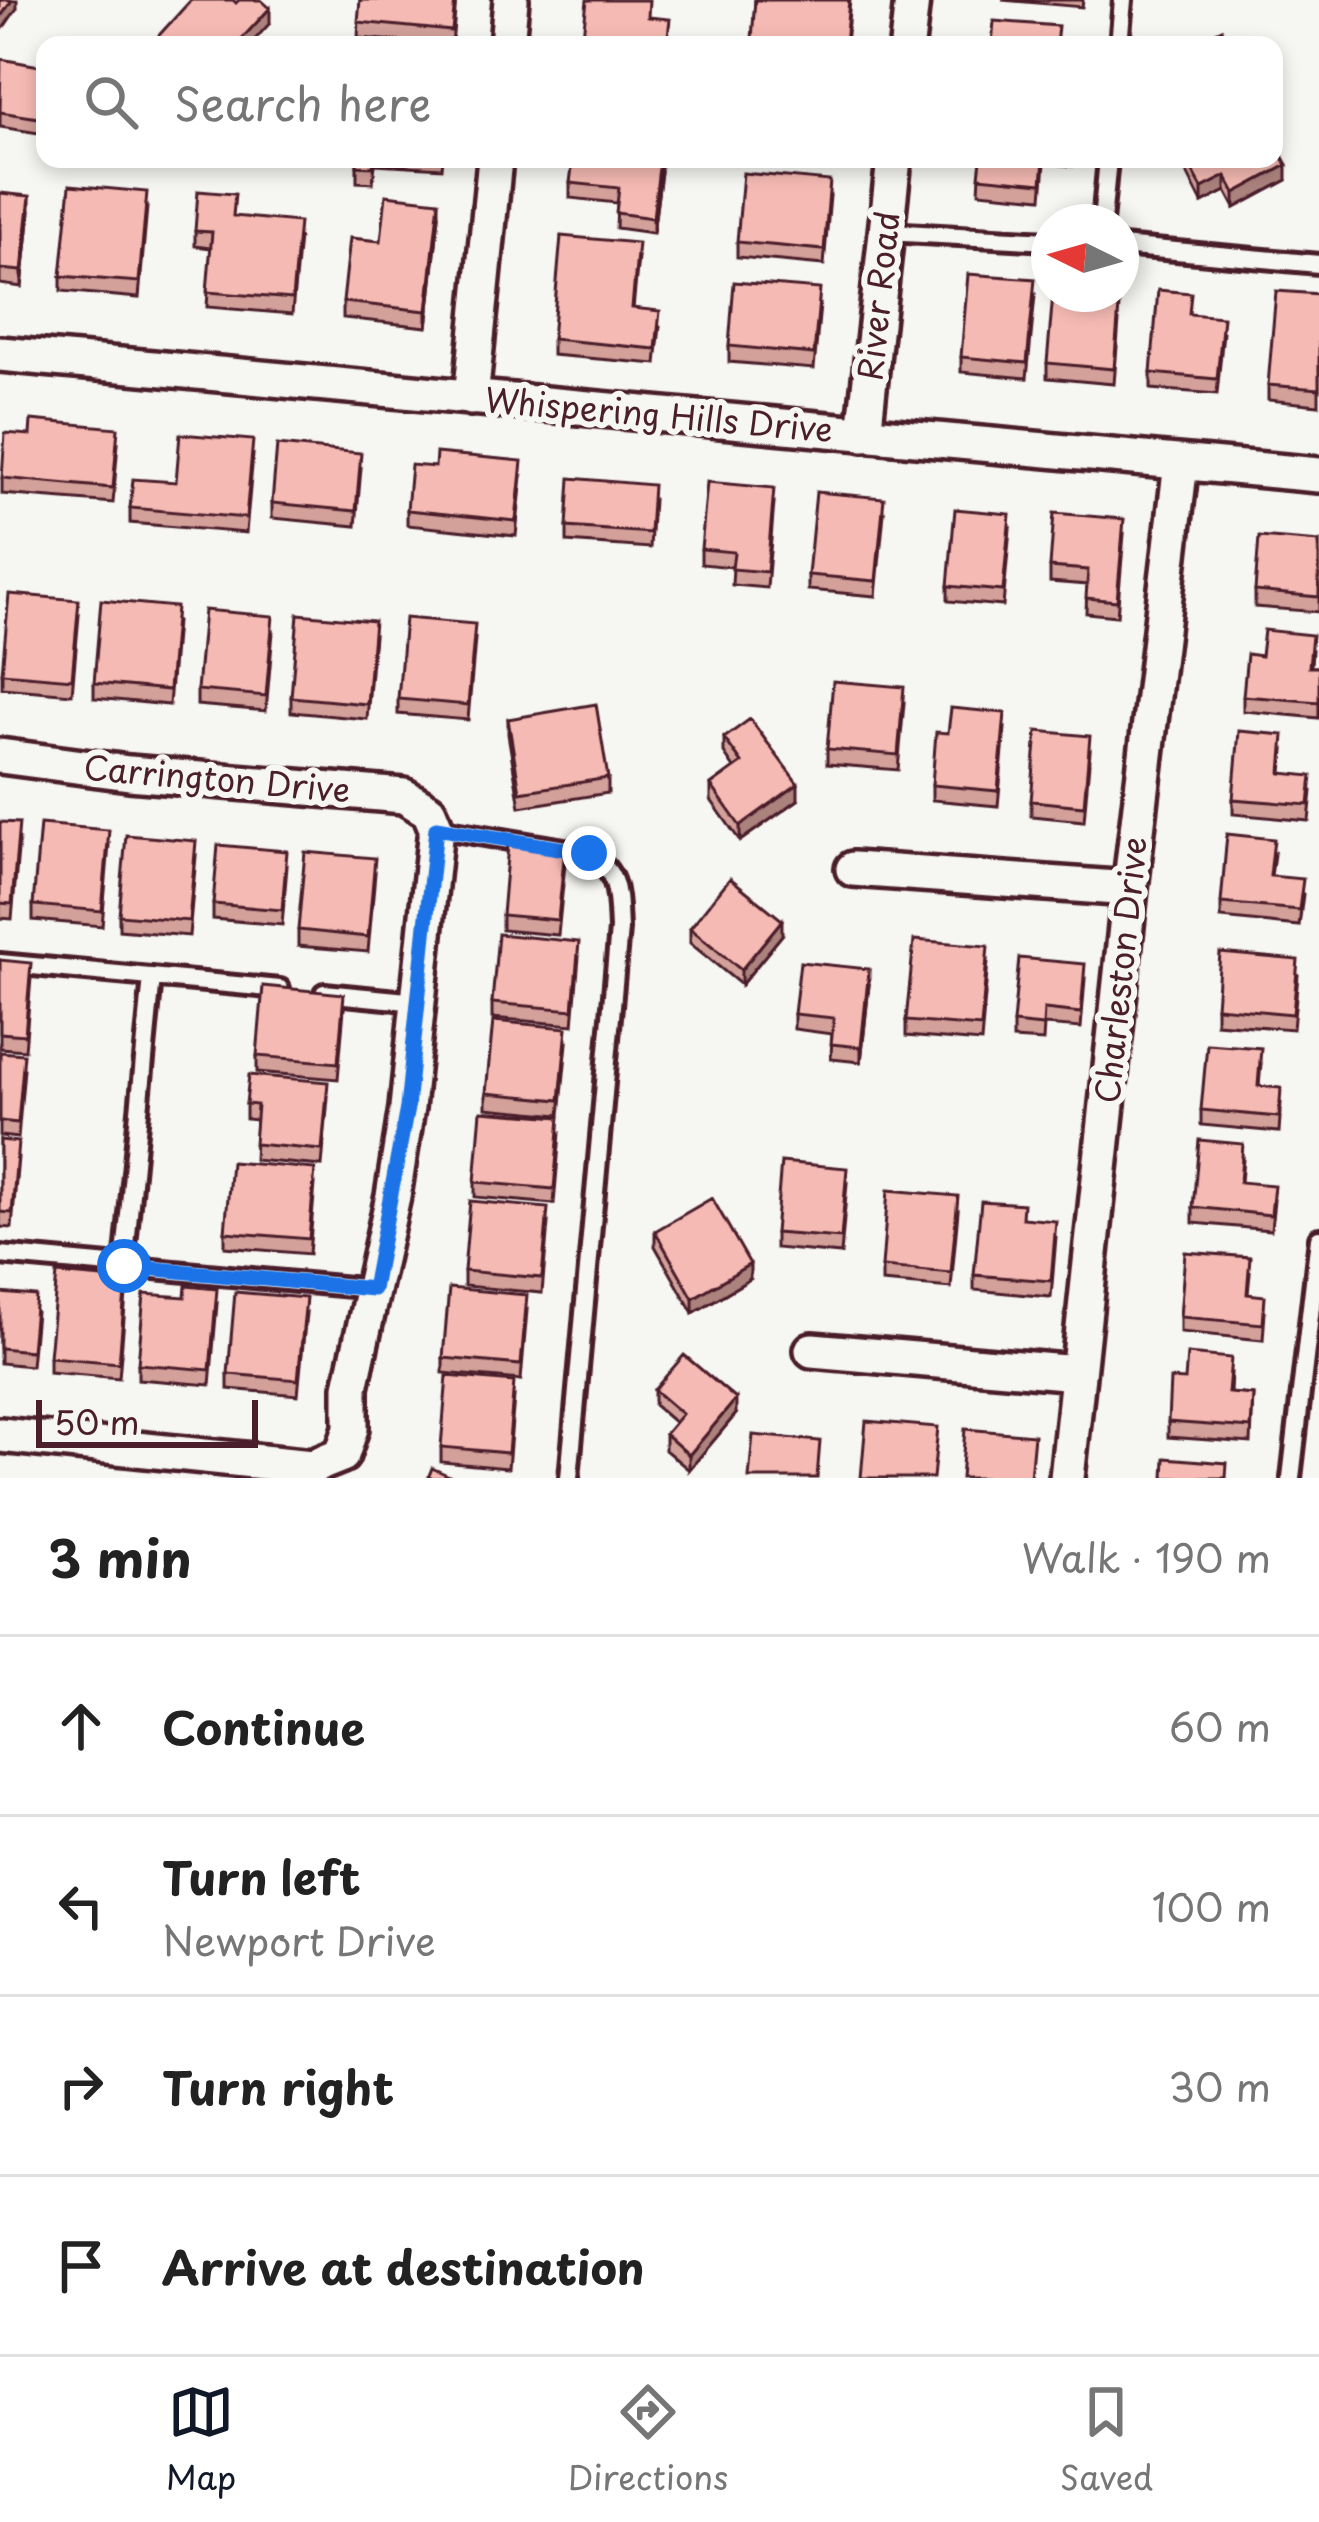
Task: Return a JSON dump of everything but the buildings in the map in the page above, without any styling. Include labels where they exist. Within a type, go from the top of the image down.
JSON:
[{"type":"street","points":[[508,36],[512,0]]},
{"type":"street","points":[[908,36],[912,0]]},
{"type":"street","points":[[471,398],[494,168]]},
{"type":"street","name":"River Road","points":[[864,434],[893,168]]},
{"type":"street","name":"Whispering Hills Drive","points":[[0,354],[1319,475]]},
{"type":"street","name":"Charleston Drive","points":[[1067,1478],[1181,463]]},
{"type":"street","name":"Carrington Drive","points":[[0,756],[129,773],[404,796],[433,819]]},
{"type":"street","points":[[0,1435],[313,1467],[342,1455],[350,1428],[351,1388],[400,1152],[433,819]]},
{"type":"street","points":[[853,869],[1130,889]]},
{"type":"street","points":[[812,1350],[1076,1372]]},
{"type":"lane","points":[[1119,36],[1123,0]]},
{"type":"lane","points":[[1104,204],[1107,168]]},
{"type":"lane","points":[[886,232],[1031,240]]},
{"type":"lane","points":[[1139,248],[1319,264]]},
{"type":"lane","points":[[433,819],[589,853],[609,866],[617,890],[619,928],[569,1478]]},
{"type":"lane","points":[[0,963],[418,1002]]},
{"type":"lane","points":[[124,1266],[152,977]]},
{"type":"lane","points":[[1291,1478],[1319,1238]]},
{"type":"lane","points":[[0,1255],[373,1289]]},
{"type":"route","points":[[124,1266],[373,1289],[407,1108],[436,828],[589,853]]}]
